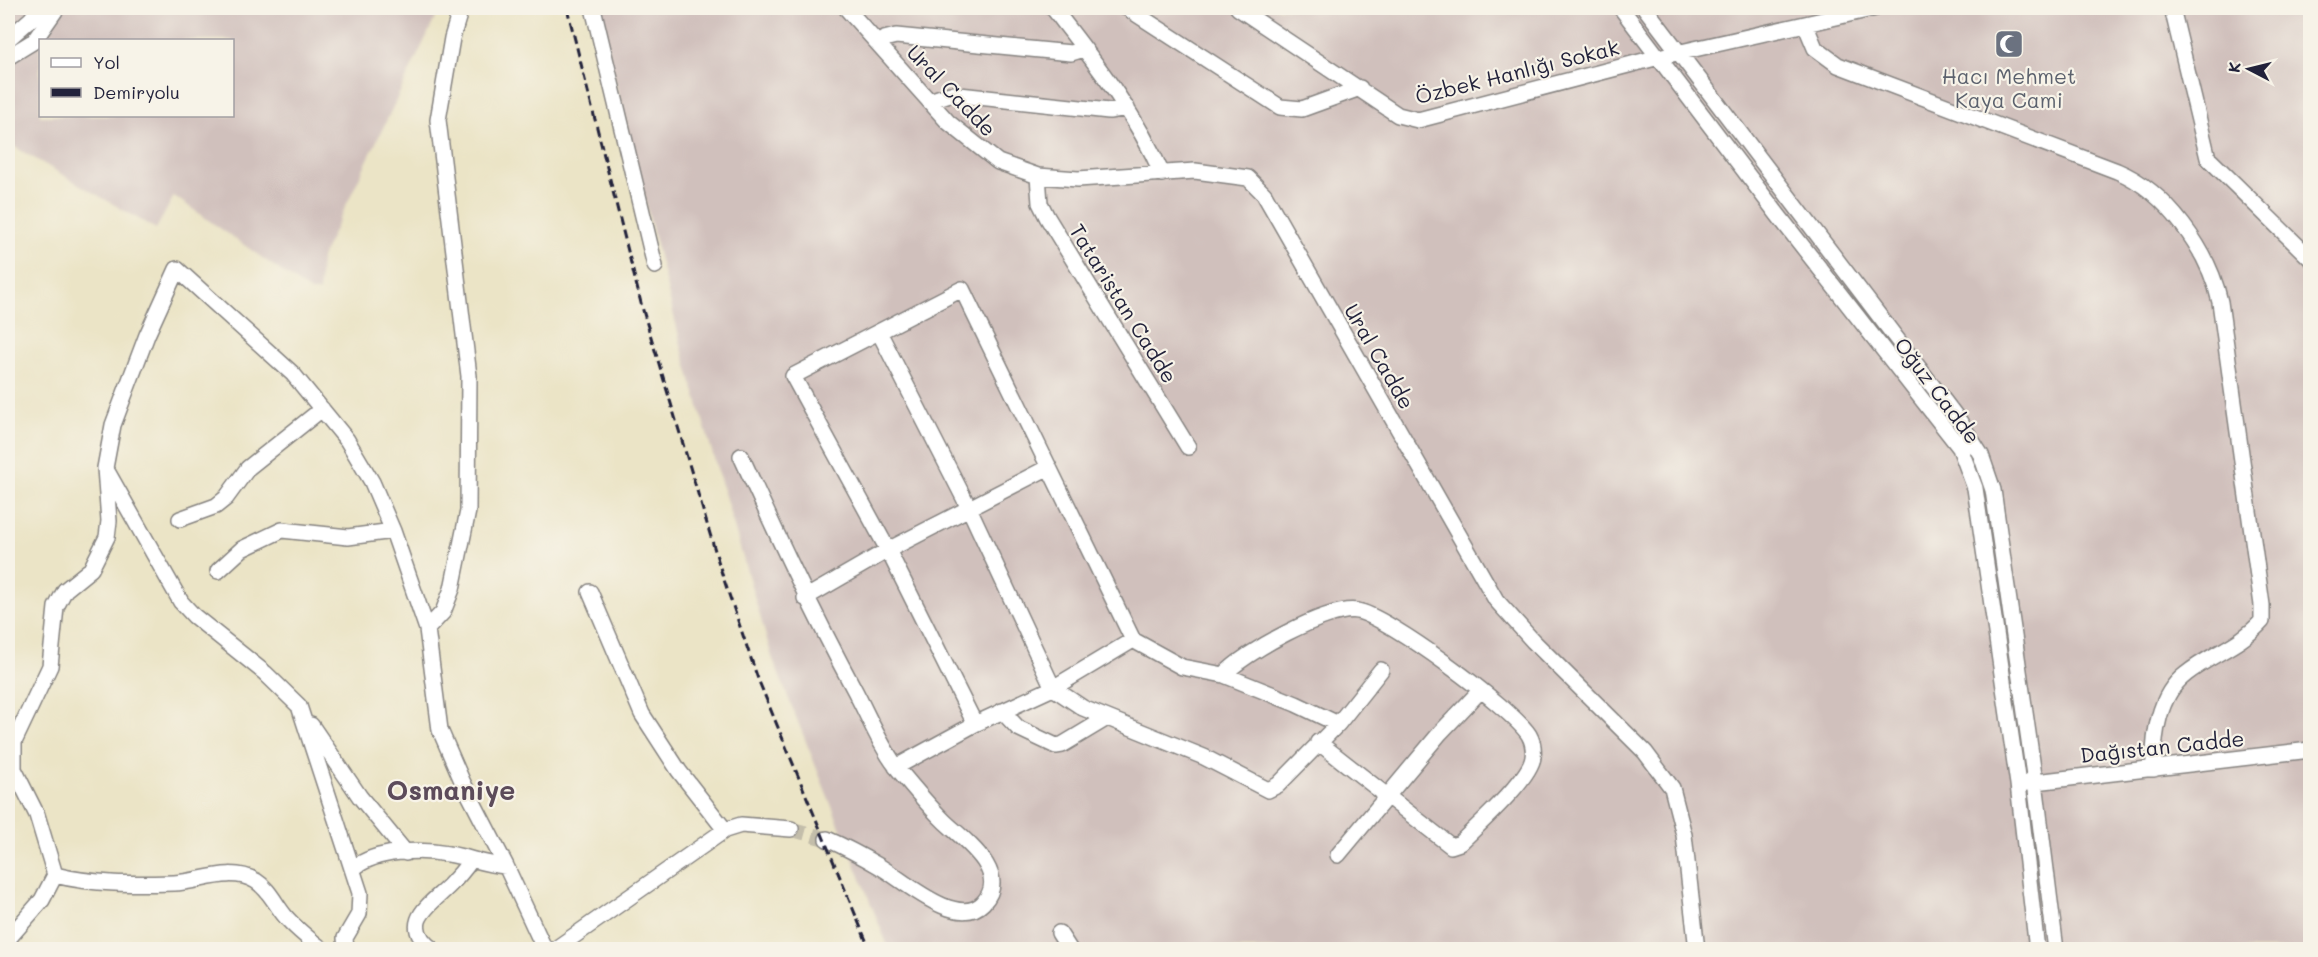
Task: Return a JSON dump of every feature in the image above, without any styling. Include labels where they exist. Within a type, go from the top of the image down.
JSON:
[{"type":"street","points":[[8,39],[31,19],[39,8]]},
{"type":"street","points":[[8,57],[34,41],[57,8]]},
{"type":"street","points":[[427,629],[444,612],[452,589],[468,511],[470,376],[438,120],[452,38],[461,8]]},
{"type":"street","points":[[593,8],[656,266]]},
{"type":"street","name":"Ural Cadde","points":[[846,8],[948,122],[987,156],[1038,176],[1078,179],[1195,171],[1248,178],[1264,194],[1496,600],[1533,641],[1645,752],[1672,788],[1684,835],[1697,950]]},
{"type":"street","points":[[1053,8],[1126,108],[1147,140],[1162,174]]},
{"type":"street","points":[[1127,8],[1280,106],[1302,109],[1360,88]]},
{"type":"street","name":"Özbek Hanlığı Sokak","points":[[1238,8],[1398,115],[1411,120],[1426,120],[1659,57],[1876,8]]},
{"type":"street","name":"Oğuz Cadde","points":[[1621,8],[1960,448],[1975,488],[2018,783],[2037,950]]},
{"type":"street","name":"Oğuz Cadde","points":[[1645,8],[1681,52],[1960,422],[1981,454],[1993,490],[2035,782],[2056,950]]},
{"type":"street","points":[[2175,8],[2208,158],[2310,258]]},
{"type":"street","points":[[1805,24],[1815,48],[1838,65],[2141,182],[2172,210],[2209,268],[2220,302],[2262,605],[2262,621],[2249,636],[2187,673],[2173,687],[2158,724],[2154,769]]},
{"type":"street","points":[[879,44],[884,39],[896,36],[1071,53],[1084,49]]},
{"type":"street","points":[[929,101],[950,94],[1109,111],[1126,108]]},
{"type":"street","name":"Tataristan Cadde","points":[[1038,176],[1040,203],[1047,217],[1188,447]]},
{"type":"street","points":[[8,939],[42,900],[55,875],[37,815],[14,769],[14,742],[50,666],[56,607],[65,590],[91,569],[108,537],[105,468],[113,425],[147,335],[177,269],[293,374],[347,440],[372,482],[393,531],[427,629],[440,730],[462,783],[506,866],[545,950]]},
{"type":"street","points":[[975,724],[888,550],[794,376],[962,289],[1133,640],[1182,667],[1224,675],[1338,724]]},
{"type":"street","points":[[879,332],[969,508],[1053,688],[1083,708],[1204,757],[1268,790],[1278,785],[1338,724],[1381,670]]},
{"type":"street","points":[[180,519],[221,502],[248,468],[322,409]]},
{"type":"street","points":[[741,456],[805,598],[896,767],[942,819],[981,855],[991,873],[990,890],[982,904],[971,911],[954,910],[938,904],[880,867],[826,839]]},
{"type":"street","points":[[805,598],[888,550],[1049,467]]},
{"type":"street","points":[[105,468],[181,603],[282,687],[299,706],[354,868],[361,904],[359,914],[345,938],[346,950]]},
{"type":"street","points":[[218,571],[242,549],[282,530],[348,537],[393,531]]},
{"type":"street","points":[[590,592],[642,714],[679,771],[724,830]]},
{"type":"street","points":[[1224,675],[1243,657],[1302,627],[1330,615],[1356,610],[1379,620],[1453,667],[1530,735],[1534,748],[1532,763],[1520,781],[1455,846],[1448,844],[1389,795],[1318,742]]},
{"type":"street","points":[[896,767],[975,724],[1053,688],[1133,640]]},
{"type":"street","points":[[1338,855],[1440,734],[1481,690]]},
{"type":"street","points":[[1002,711],[1018,728],[1056,746],[1062,745],[1107,718]]},
{"type":"street","points":[[305,722],[313,726],[360,797],[406,853]]},
{"type":"street","name":"Dağıstan Cadde","points":[[2018,783],[2310,750]]},
{"type":"street","points":[[554,950],[724,830],[741,825],[791,830]]},
{"type":"street","points":[[354,868],[374,857],[406,853],[444,853],[485,865],[506,866]]},
{"type":"street","points":[[433,950],[422,939],[419,932],[420,915],[423,908],[448,888],[471,860]]},
{"type":"street","points":[[55,875],[85,881],[120,883],[177,883],[222,875],[249,878],[266,889],[295,928],[323,950]]},
{"type":"street","points":[[1059,933],[1070,950]]},
{"type":"shaded area","points":[[8,8],[440,8],[321,258],[319,292],[311,292],[174,196],[156,229],[8,143]]},
{"type":"shaded area","points":[[597,8],[2310,8],[2310,949],[889,949],[772,657],[683,352]]},
{"type":"tunnel","points":[[791,829],[827,839]]},
{"type":"railway","points":[[567,8],[642,307],[722,574],[758,679],[870,950]]},
{"type":"place","name":"Hacı Mehmet Kaya Cami","points":[[2009,44]]},
{"type":"district","name":"Osmaniye","points":[[451,789]]}]
